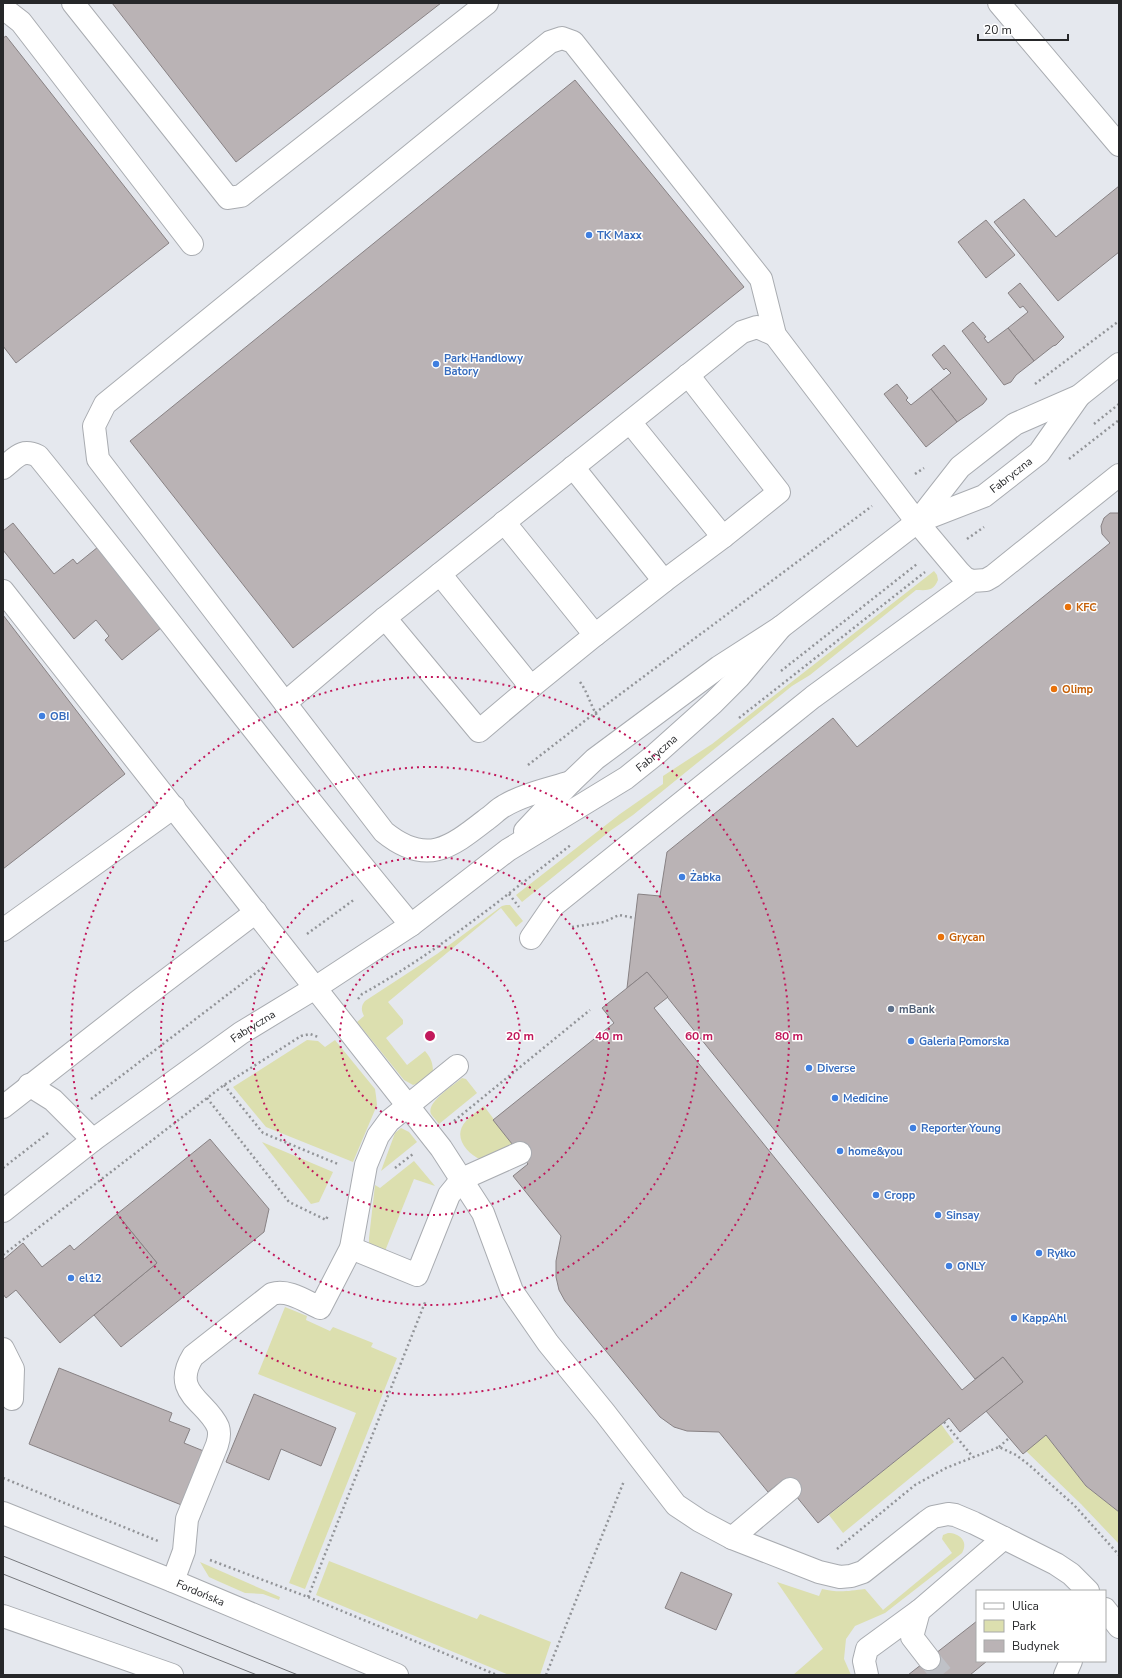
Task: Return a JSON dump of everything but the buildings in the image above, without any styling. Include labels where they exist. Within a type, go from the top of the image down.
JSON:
[{"type":"street","points":[[73,3],[228,198],[240,196],[487,3]]},
{"type":"street","points":[[999,3],[1119,145]]},
{"type":"street","points":[[3,8],[21,22],[192,244]]},
{"type":"street","points":[[571,782],[530,795],[504,806],[457,842],[443,849],[424,851],[396,842],[384,832],[98,459],[94,426],[105,404],[550,42],[562,38],[573,42],[733,242],[761,279],[775,335],[917,522],[965,578],[972,581],[986,580],[993,576],[1119,475]]},
{"type":"street","points":[[285,703],[385,618],[742,332],[757,327],[775,335]]},
{"type":"street","name":"Fabryczna","points":[[508,850],[571,782],[595,759],[712,672],[781,627],[917,522],[960,467],[1015,424],[1079,396],[1119,364]]},
{"type":"street","points":[[385,618],[478,731],[664,581],[723,537],[779,492],[688,375]]},
{"type":"street","name":"Fabryczna","points":[[917,522],[984,496],[990,492],[1039,452],[1079,396]]},
{"type":"street","points":[[630,422],[723,537]]},
{"type":"street","points":[[3,468],[22,453],[31,453],[38,456],[360,864],[411,925]]},
{"type":"street","points":[[573,467],[664,581]]},
{"type":"street","points":[[504,522],[596,635]]},
{"type":"street","points":[[440,574],[531,687]]},
{"type":"street","points":[[531,938],[541,921],[560,901],[813,697],[972,581]]},
{"type":"street","points":[[3,591],[441,1148],[483,1213],[512,1291],[548,1343],[606,1413],[676,1505],[700,1521],[732,1538],[819,1572],[840,1577],[851,1576],[863,1572],[926,1522],[940,1515],[955,1515],[1056,1564],[1071,1574],[1087,1590]]},
{"type":"street","name":"Fabryczna","points":[[3,1211],[93,1140],[241,1033],[315,988],[411,925],[508,850],[626,778],[656,754],[723,693],[781,627]]},
{"type":"street","points":[[3,930],[174,807]]},
{"type":"street","points":[[3,1107],[29,1085],[256,912]]},
{"type":"street","points":[[173,1581],[184,1551],[187,1518],[217,1445],[219,1435],[218,1427],[212,1417],[196,1400],[187,1385],[188,1365],[193,1356],[272,1294],[290,1294],[320,1308],[351,1248],[364,1173],[378,1136],[389,1121],[457,1066]]},
{"type":"street","points":[[29,1085],[53,1100],[93,1140]]},
{"type":"street","points":[[351,1248],[417,1275],[449,1195],[462,1180],[520,1153]]},
{"type":"street","points":[[3,1349],[13,1369],[12,1399]]},
{"type":"street","points":[[732,1538],[790,1488]]},
{"type":"street","points":[[3,1506],[40,1528]]},
{"type":"street","name":"Fordońska","points":[[3,1513],[173,1581],[397,1675]]},
{"type":"street","points":[[867,1675],[864,1661],[867,1649],[919,1611],[1004,1538]]},
{"type":"street","points":[[919,1611],[912,1636],[929,1658]]},
{"type":"street","points":[[3,1616],[150,1671],[172,1675]]},
{"type":"street","points":[[1065,1675],[1071,1662]]},
{"type":"path","points":[[780,672],[939,547]]},
{"type":"path","points":[[224,1085],[263,1133],[346,1168],[382,1179],[415,1152]]},
{"type":"path","points":[[207,1098],[289,1202],[326,1220],[329,1212]]},
{"type":"path","points":[[944,1422],[973,1458]]},
{"type":"path","points":[[999,1447],[1009,1438]]},
{"type":"path","points":[[546,1675],[626,1475]]},
{"type":"path","points":[[3,1478],[184,1551],[308,1597],[497,1675]]},
{"type":"green space","points":[[934,571],[938,580],[934,587],[929,590],[916,590],[810,675],[792,686],[633,815],[610,831],[522,902],[516,895],[620,814],[663,784],[663,776],[712,744]]},
{"type":"green space","points":[[510,905],[523,921],[516,927],[501,908],[388,1002],[403,1020],[403,1024],[386,1038],[407,1065],[425,1051],[432,1063],[433,1072],[422,1082],[413,1085],[404,1080],[357,1022],[364,1016],[362,1006],[365,1001],[437,954],[502,906]]},
{"type":"green space","points":[[307,1040],[318,1041],[325,1047],[335,1040],[375,1089],[377,1105],[353,1162],[266,1127],[233,1087]]},
{"type":"green space","points":[[462,1078],[466,1079],[477,1093],[439,1124],[431,1114],[433,1104],[442,1094]]},
{"type":"green space","points":[[484,1106],[513,1145],[481,1160],[466,1149],[460,1132],[466,1121]]},
{"type":"green space","points":[[401,1128],[409,1132],[417,1142],[381,1171],[395,1133]]},
{"type":"green space","points":[[262,1142],[333,1172],[319,1202],[311,1204]]},
{"type":"green space","points":[[414,1161],[435,1186],[414,1179],[385,1251],[375,1250],[369,1243],[369,1238],[375,1185],[380,1188]]},
{"type":"green space","points":[[285,1307],[307,1316],[306,1320],[330,1331],[333,1327],[373,1343],[371,1347],[397,1358],[305,1589],[289,1583],[356,1413],[258,1374]]},
{"type":"green space","points":[[941,1424],[954,1442],[843,1533],[829,1515]]},
{"type":"green space","points":[[1046,1435],[1086,1486],[1119,1512],[1119,1544],[1081,1504],[1026,1451]]},
{"type":"green space","points":[[948,1533],[956,1534],[962,1538],[964,1541],[964,1549],[962,1553],[885,1613],[855,1626],[846,1639],[844,1659],[851,1675],[793,1675],[823,1649],[777,1582],[819,1596],[822,1589],[848,1591],[865,1589],[883,1610],[952,1553],[942,1539],[943,1535]]},
{"type":"green space","points":[[329,1561],[477,1619],[480,1614],[551,1642],[540,1675],[509,1675],[316,1595]]},
{"type":"green space","points":[[200,1562],[280,1597],[279,1600],[263,1594],[245,1593],[209,1577]]},
{"type":"tunnel","points":[[929,1659],[942,1675]]},
{"type":"tram line","points":[[3,1556],[298,1675]]},
{"type":"tram line","points":[[3,1574],[257,1675]]},
{"type":"place","name":"TK Maxx","points":[[589,235]]},
{"type":"place","name":"Park Handlowy Batory","points":[[436,364]]},
{"type":"place","name":"KFC","points":[[1068,607]]},
{"type":"place","name":"Olimp","points":[[1054,689]]},
{"type":"place","name":"OBI","points":[[42,716]]},
{"type":"place","name":"Żabka","points":[[682,877]]},
{"type":"place","name":"Grycan","points":[[941,937]]},
{"type":"place","name":"mBank","points":[[891,1009]]},
{"type":"place","name":"Galeria Pomorska","points":[[911,1041]]},
{"type":"place","name":"Diverse","points":[[809,1068]]},
{"type":"place","name":"Medicine","points":[[835,1098]]},
{"type":"place","name":"Reporter Young","points":[[913,1128]]},
{"type":"place","name":"home&you","points":[[840,1151]]},
{"type":"place","name":"Cropp","points":[[876,1195]]},
{"type":"place","name":"Sinsay","points":[[938,1215]]},
{"type":"place","name":"Ryłko","points":[[1039,1253]]},
{"type":"place","name":"ONLY","points":[[949,1266]]},
{"type":"place","name":"el12","points":[[71,1278]]},
{"type":"place","name":"KappAhl","points":[[1014,1318]]}]
